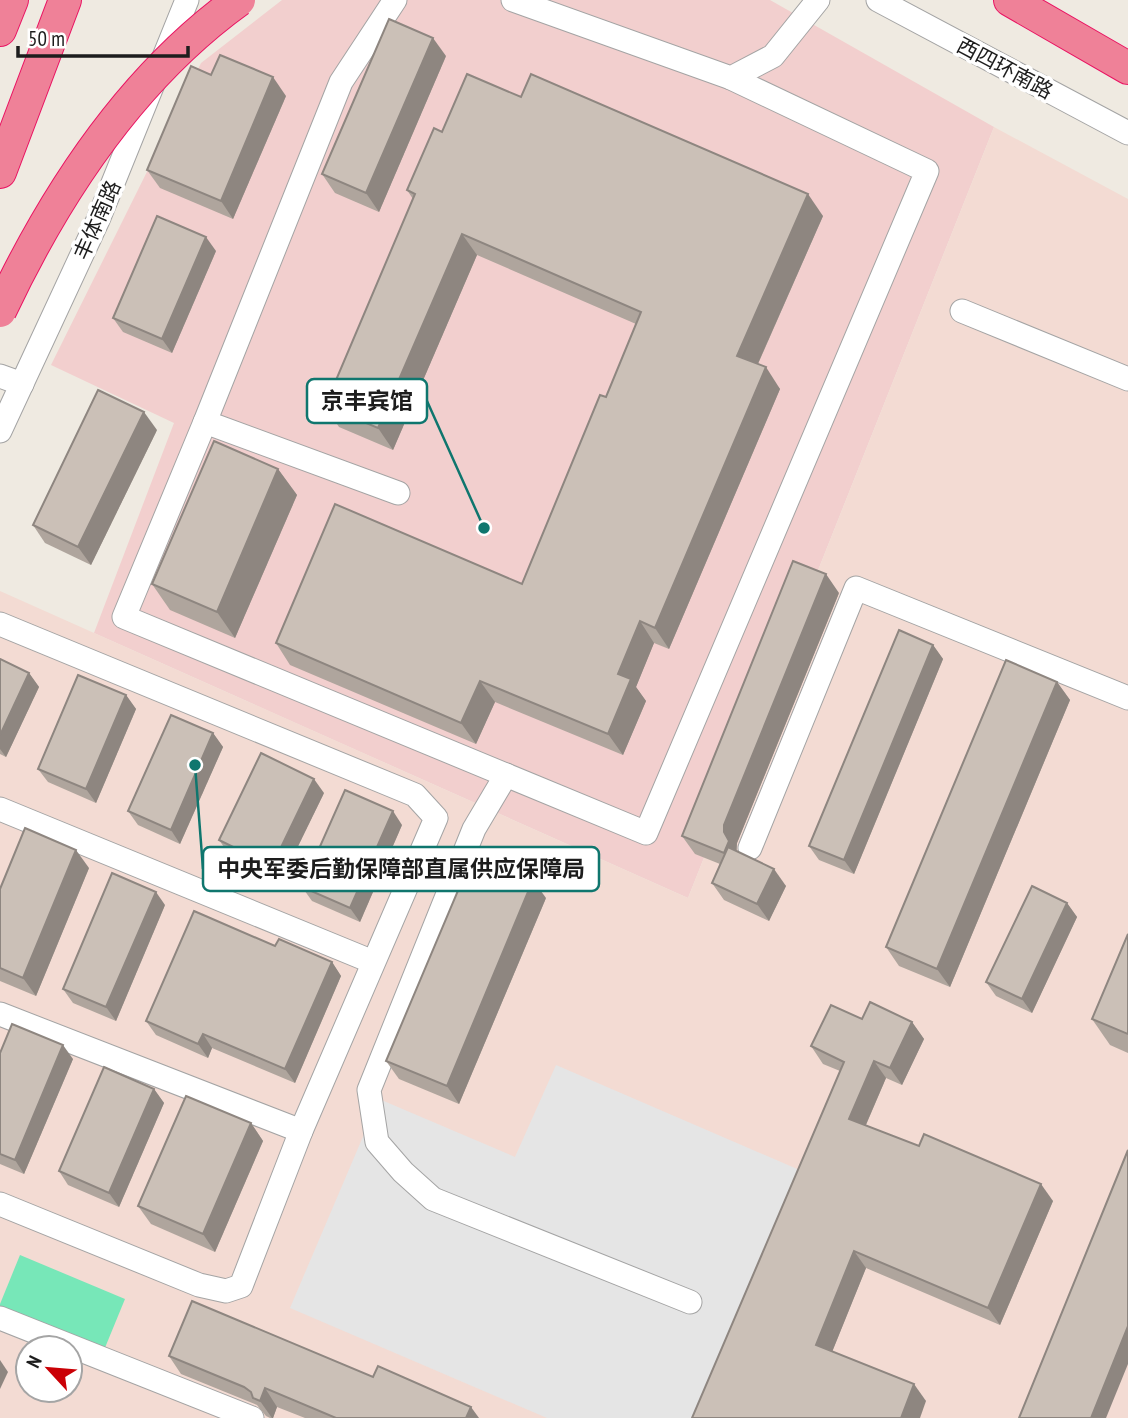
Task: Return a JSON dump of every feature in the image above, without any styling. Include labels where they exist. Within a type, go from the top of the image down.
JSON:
[{"type":"highway","points":[[0,30],[12,0]]},
{"type":"highway","points":[[0,172],[65,0]]},
{"type":"highway","points":[[0,311],[42,226],[102,138],[154,73],[207,23],[239,0]]},
{"type":"highway","points":[[1010,0],[1128,68]]},
{"type":"street","points":[[395,0],[341,82],[124,617],[646,833],[927,171],[731,78],[513,0]]},
{"type":"street","points":[[731,78],[773,55],[818,0]]},
{"type":"street","name":"丰体南路","points":[[0,431],[98,220],[188,1]]},
{"type":"street","name":"西四环南路","points":[[884,2],[1128,134]]},
{"type":"street","points":[[962,310],[1128,379]]},
{"type":"street","points":[[0,376],[22,384]]},
{"type":"street","points":[[205,422],[398,493]]},
{"type":"street","points":[[750,848],[856,588],[1128,698]]},
{"type":"street","points":[[0,624],[415,795],[436,818],[302,1130],[241,1286],[226,1291],[199,1285],[0,1204]]},
{"type":"street","points":[[506,775],[474,829],[369,1090],[377,1142],[433,1199],[690,1302]]},
{"type":"street","points":[[0,809],[373,962]]},
{"type":"street","points":[[0,1014],[302,1130]]},
{"type":"street","points":[[0,1318],[252,1418]]},
{"type":"shaded area","points":[[282,0],[770,0],[994,127],[688,898],[94,633],[174,423],[51,365],[201,63]]},
{"type":"shaded area","points":[[994,127],[1128,199],[1128,1418],[0,1418],[0,591],[688,898]]},
{"type":"shaded area","points":[[556,1065],[811,1175],[707,1418],[547,1418],[290,1308],[379,1099],[515,1157]]},
{"type":"green space","points":[[20,1255],[125,1299],[102,1355],[84,1348],[84,1334],[51,1334],[0,1313],[0,1304]]},
{"type":"building","points":[[389,19],[433,38],[366,193],[322,174]]},
{"type":"building","points":[[220,55],[273,77],[221,201],[147,170],[191,66],[211,75]]},
{"type":"building","points":[[467,74],[521,97],[531,74],[808,194],[737,356],[766,367],[655,628],[640,621],[618,674],[631,679],[608,734],[480,681],[461,723],[276,643],[335,504],[522,584],[600,395],[606,397],[641,312],[462,234],[378,428],[325,406],[415,194],[407,190],[434,128],[442,132]]},
{"type":"building","points":[[157,216],[206,237],[162,339],[113,318]]},
{"type":"building","points":[[98,390],[144,412],[78,547],[33,525]]},
{"type":"building","points":[[214,441],[278,469],[217,612],[152,584]]},
{"type":"building","points":[[793,561],[826,574],[724,825],[729,841],[724,853],[682,836]]},
{"type":"building","points":[[899,630],[933,645],[844,860],[809,846]]},
{"type":"building","points":[[0,659],[29,673],[0,735]]},
{"type":"building","points":[[1006,660],[1057,682],[937,969],[886,947]]},
{"type":"building","points":[[78,675],[126,695],[86,789],[38,769]]},
{"type":"building","points":[[171,715],[213,733],[171,830],[128,811]]},
{"type":"building","points":[[261,753],[314,779],[272,866],[219,840]]},
{"type":"building","points":[[345,790],[393,811],[350,908],[302,887]]},
{"type":"building","points":[[25,828],[76,850],[23,978],[0,968],[0,889]]},
{"type":"building","points":[[728,847],[774,869],[757,904],[712,883]]},
{"type":"building","points":[[473,855],[533,880],[447,1086],[386,1061]]},
{"type":"building","points":[[112,873],[156,892],[106,1007],[63,989]]},
{"type":"building","points":[[1032,886],[1067,903],[1022,999],[986,982]]},
{"type":"building","points":[[194,911],[275,946],[279,939],[332,962],[285,1069],[203,1034],[198,1044],[146,1021]]},
{"type":"building","points":[[1128,934],[1128,1034],[1092,1019]]},
{"type":"building","points":[[870,1002],[912,1022],[890,1068],[874,1061],[849,1119],[919,1146],[924,1134],[1041,1184],[988,1308],[854,1251],[816,1345],[914,1384],[901,1418],[692,1418],[844,1062],[811,1046],[831,1005],[862,1019]]},
{"type":"building","points":[[12,1024],[63,1045],[15,1160],[0,1154],[0,1053]]},
{"type":"building","points":[[104,1067],[154,1089],[109,1193],[59,1171]]},
{"type":"building","points":[[186,1096],[251,1123],[203,1234],[138,1206]]},
{"type":"building","points":[[1128,1150],[1128,1326],[1091,1418],[1019,1418]]},
{"type":"building","points":[[192,1301],[373,1377],[378,1366],[471,1407],[466,1418],[336,1418],[265,1388],[260,1401],[253,1398],[251,1392],[244,1387],[169,1356]]},
{"type":"place","name":"京丰宾馆","points":[[484,528]]},
{"type":"place","name":"中央军委后勤保障部直属供应保障局","points":[[195,765]]}]
